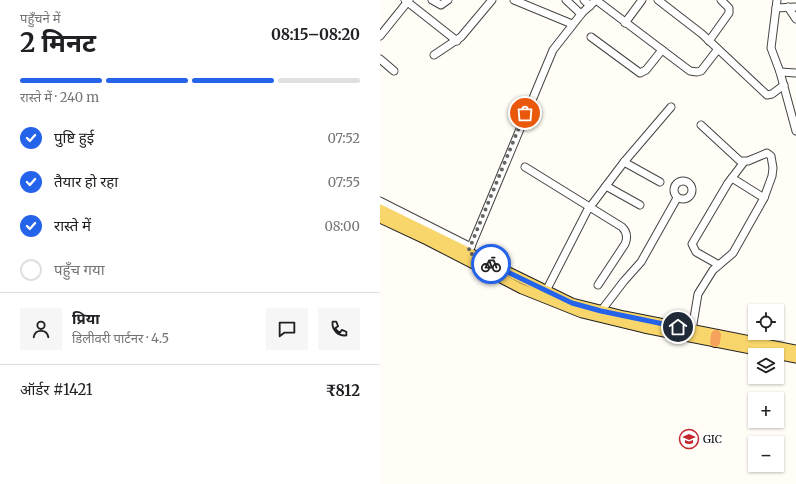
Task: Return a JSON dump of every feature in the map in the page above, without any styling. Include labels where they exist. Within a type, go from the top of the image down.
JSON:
[{"type":"main road","points":[[380,209],[453,249]]},
{"type":"main road","points":[[380,218],[453,249],[468,253],[572,303],[601,311],[692,330],[716,338],[796,358]]},
{"type":"main road","points":[[468,253],[549,301],[582,313],[644,328],[796,350]]},
{"type":"street","points":[[432,0],[441,5],[448,0]]},
{"type":"street","points":[[434,55],[456,41],[492,0]]},
{"type":"street","points":[[514,0],[572,24]]},
{"type":"street","points":[[566,0],[581,14]]},
{"type":"street","points":[[584,0],[590,6]]},
{"type":"street","points":[[380,200],[468,253],[553,50],[572,24],[596,0],[690,71],[697,72],[718,49]]},
{"type":"street","points":[[625,22],[642,0]]},
{"type":"street","points":[[709,41],[729,13],[729,8],[721,0]]},
{"type":"street","points":[[380,36],[407,1],[456,41]]},
{"type":"street","points":[[660,1],[709,41],[767,95],[772,94],[784,84]]},
{"type":"street","points":[[796,7],[788,7],[777,4],[771,48],[784,84],[796,129]]},
{"type":"street","points":[[788,7],[796,19]]},
{"type":"street","points":[[591,36],[640,72],[646,70],[662,50]]},
{"type":"street","points":[[380,59],[394,71]]},
{"type":"street","points":[[780,72],[796,73]]},
{"type":"street","points":[[546,291],[591,207],[624,162],[671,106]]},
{"type":"street","points":[[701,125],[737,158],[744,162]]},
{"type":"street","points":[[692,330],[698,294],[713,270],[719,265],[733,253],[764,198],[772,176],[773,168],[771,156],[767,153],[744,162],[732,178],[692,244],[696,252],[719,265]]},
{"type":"street","points":[[624,162],[660,182]]},
{"type":"street","points":[[525,167],[622,227],[627,235],[625,244],[598,285]]},
{"type":"street","points":[[732,178],[764,198]]},
{"type":"street","points":[[606,186],[640,205]]},
{"type":"street","points":[[601,311],[641,262],[677,198]]},
{"type":"way so far","points":[[491,264],[468,252],[525,113]]},
{"type":"place","name":"GIC","points":[[689,439]]},
{"type":"route","points":[[491,264],[572,303],[601,311],[678,327]]}]
